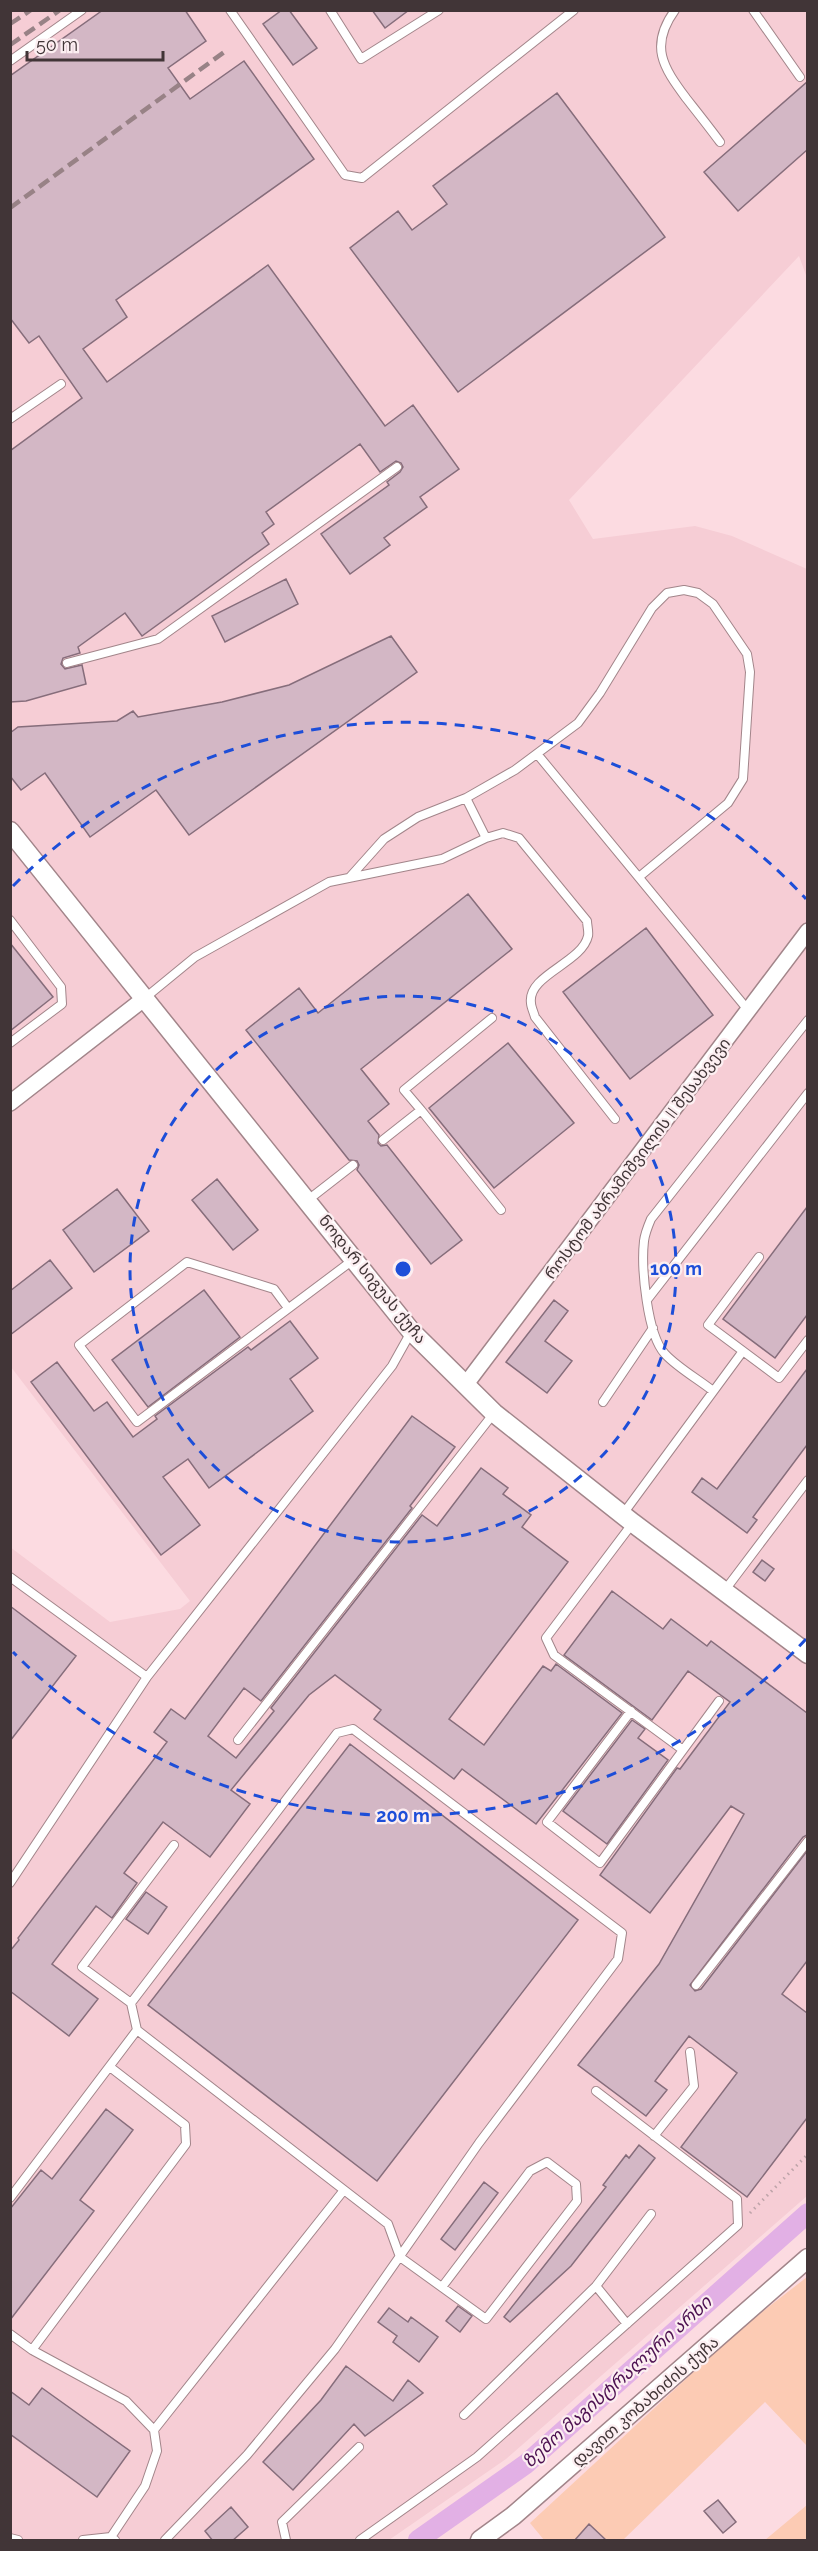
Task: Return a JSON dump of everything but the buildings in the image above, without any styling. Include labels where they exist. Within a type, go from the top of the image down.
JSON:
[{"type":"street","name":"ნოდარ სიგუას ქუჩა","points":[[10,831],[411,1331],[494,1413],[628,1519],[807,1654]]},
{"type":"street","name":"როსტომ აბრამიშვილის II შესახვევი","points":[[466,1384],[807,932]]},
{"type":"street","points":[[10,1103],[145,998]]},
{"type":"street","name":"დავით კობახიძის ქუჩა","points":[[480,2541],[513,2516],[803,2265]]},
{"type":"lane","points":[[10,61],[82,10]]},
{"type":"lane","points":[[230,10],[345,175],[362,178],[574,10]]},
{"type":"lane","points":[[330,10],[361,59],[439,10]]},
{"type":"lane","points":[[675,10],[666,23],[661,48],[665,70],[720,142]]},
{"type":"lane","points":[[753,10],[800,77]]},
{"type":"lane","points":[[10,419],[61,384]]},
{"type":"lane","points":[[67,663],[158,639],[397,467]]},
{"type":"lane","points":[[350,877],[384,839],[418,817],[466,798],[538,755],[578,723],[600,693],[652,608],[667,593],[684,590],[698,592],[713,604],[747,654],[750,672],[743,779],[728,803],[639,877]]},
{"type":"lane","points":[[538,755],[748,1010]]},
{"type":"lane","points":[[466,798],[486,838]]},
{"type":"lane","points":[[145,998],[195,957],[329,882],[442,859],[486,838],[503,833],[519,838],[587,921],[588,935],[581,950],[542,980],[533,991],[530,1002],[536,1017],[615,1119]]},
{"type":"lane","points":[[10,920],[62,987],[62,1004],[10,1042]]},
{"type":"lane","points":[[492,1018],[404,1090],[501,1210]]},
{"type":"lane","points":[[713,1391],[664,1353],[653,1328],[647,1300],[643,1262],[644,1238],[651,1219],[807,1020]]},
{"type":"lane","points":[[647,1300],[807,1092]]},
{"type":"lane","points":[[383,1140],[421,1110]]},
{"type":"lane","points":[[308,1200],[352,1165]]},
{"type":"lane","points":[[759,1257],[708,1325],[779,1378],[807,1340]]},
{"type":"lane","points":[[288,1308],[274,1289],[187,1262],[79,1345],[137,1422],[354,1259]]},
{"type":"lane","points":[[603,1402],[653,1328]]},
{"type":"lane","points":[[10,1883],[147,1677],[392,1366],[411,1331]]},
{"type":"lane","points":[[683,1750],[554,1655],[546,1638],[713,1391],[743,1351]]},
{"type":"lane","points":[[238,1740],[494,1413]]},
{"type":"lane","points":[[724,1592],[807,1480]]},
{"type":"lane","points":[[10,1577],[147,1677]]},
{"type":"lane","points":[[631,1711],[547,1822],[600,1863],[719,1701]]},
{"type":"lane","points":[[131,2003],[337,1733],[353,1729],[622,1933],[618,1959],[479,2143],[335,2349],[247,2455],[165,2541]]},
{"type":"lane","points":[[696,1985],[807,1841]]},
{"type":"lane","points":[[174,1845],[82,1967],[131,2003],[137,2030],[388,2224],[400,2257],[442,2288],[486,2319],[577,2201],[576,2184],[547,2162],[530,2172],[442,2288]]},
{"type":"lane","points":[[10,2198],[137,2030]]},
{"type":"lane","points":[[654,2136],[694,2086],[690,2052]]},
{"type":"lane","points":[[32,2350],[186,2144],[185,2125],[110,2067]]},
{"type":"lane","points":[[360,2541],[477,2457],[738,2225],[737,2199],[596,2091]]},
{"type":"lane","points":[[154,2430],[344,2190]]},
{"type":"lane","points":[[464,2415],[596,2286],[651,2214]]},
{"type":"lane","points":[[596,2286],[627,2324]]},
{"type":"lane","points":[[10,2334],[32,2350],[126,2401],[154,2430],[157,2451],[145,2486],[113,2539],[83,2541]]},
{"type":"lane","points":[[286,2541],[282,2522],[359,2447]]},
{"type":"lane","points":[[10,2538],[18,2541]]},
{"type":"path","points":[[738,2225],[807,2154]]},
{"type":"shaded area","points":[[11,11],[807,11],[807,278],[799,256],[569,500],[593,539],[695,526],[732,536],[807,569],[807,2196],[506,2459],[389,2540],[11,2540],[10,1547],[110,1622],[180,1609],[190,1601],[11,1367]]},
{"type":"shaded area","points":[[807,2277],[807,2446],[765,2402],[623,2540],[544,2540],[530,2523],[739,2330]]},
{"type":"shaded area","points":[[807,2505],[807,2540],[765,2540]]},
{"type":"waterway","name":"ზემო მაგისტრალური არხი","points":[[418,2540],[526,2464],[808,2213]]},
{"type":"railway","points":[[10,24],[31,10]]},
{"type":"railway","points":[[10,45],[60,10]]},
{"type":"railway","points":[[10,208],[227,50]]}]
